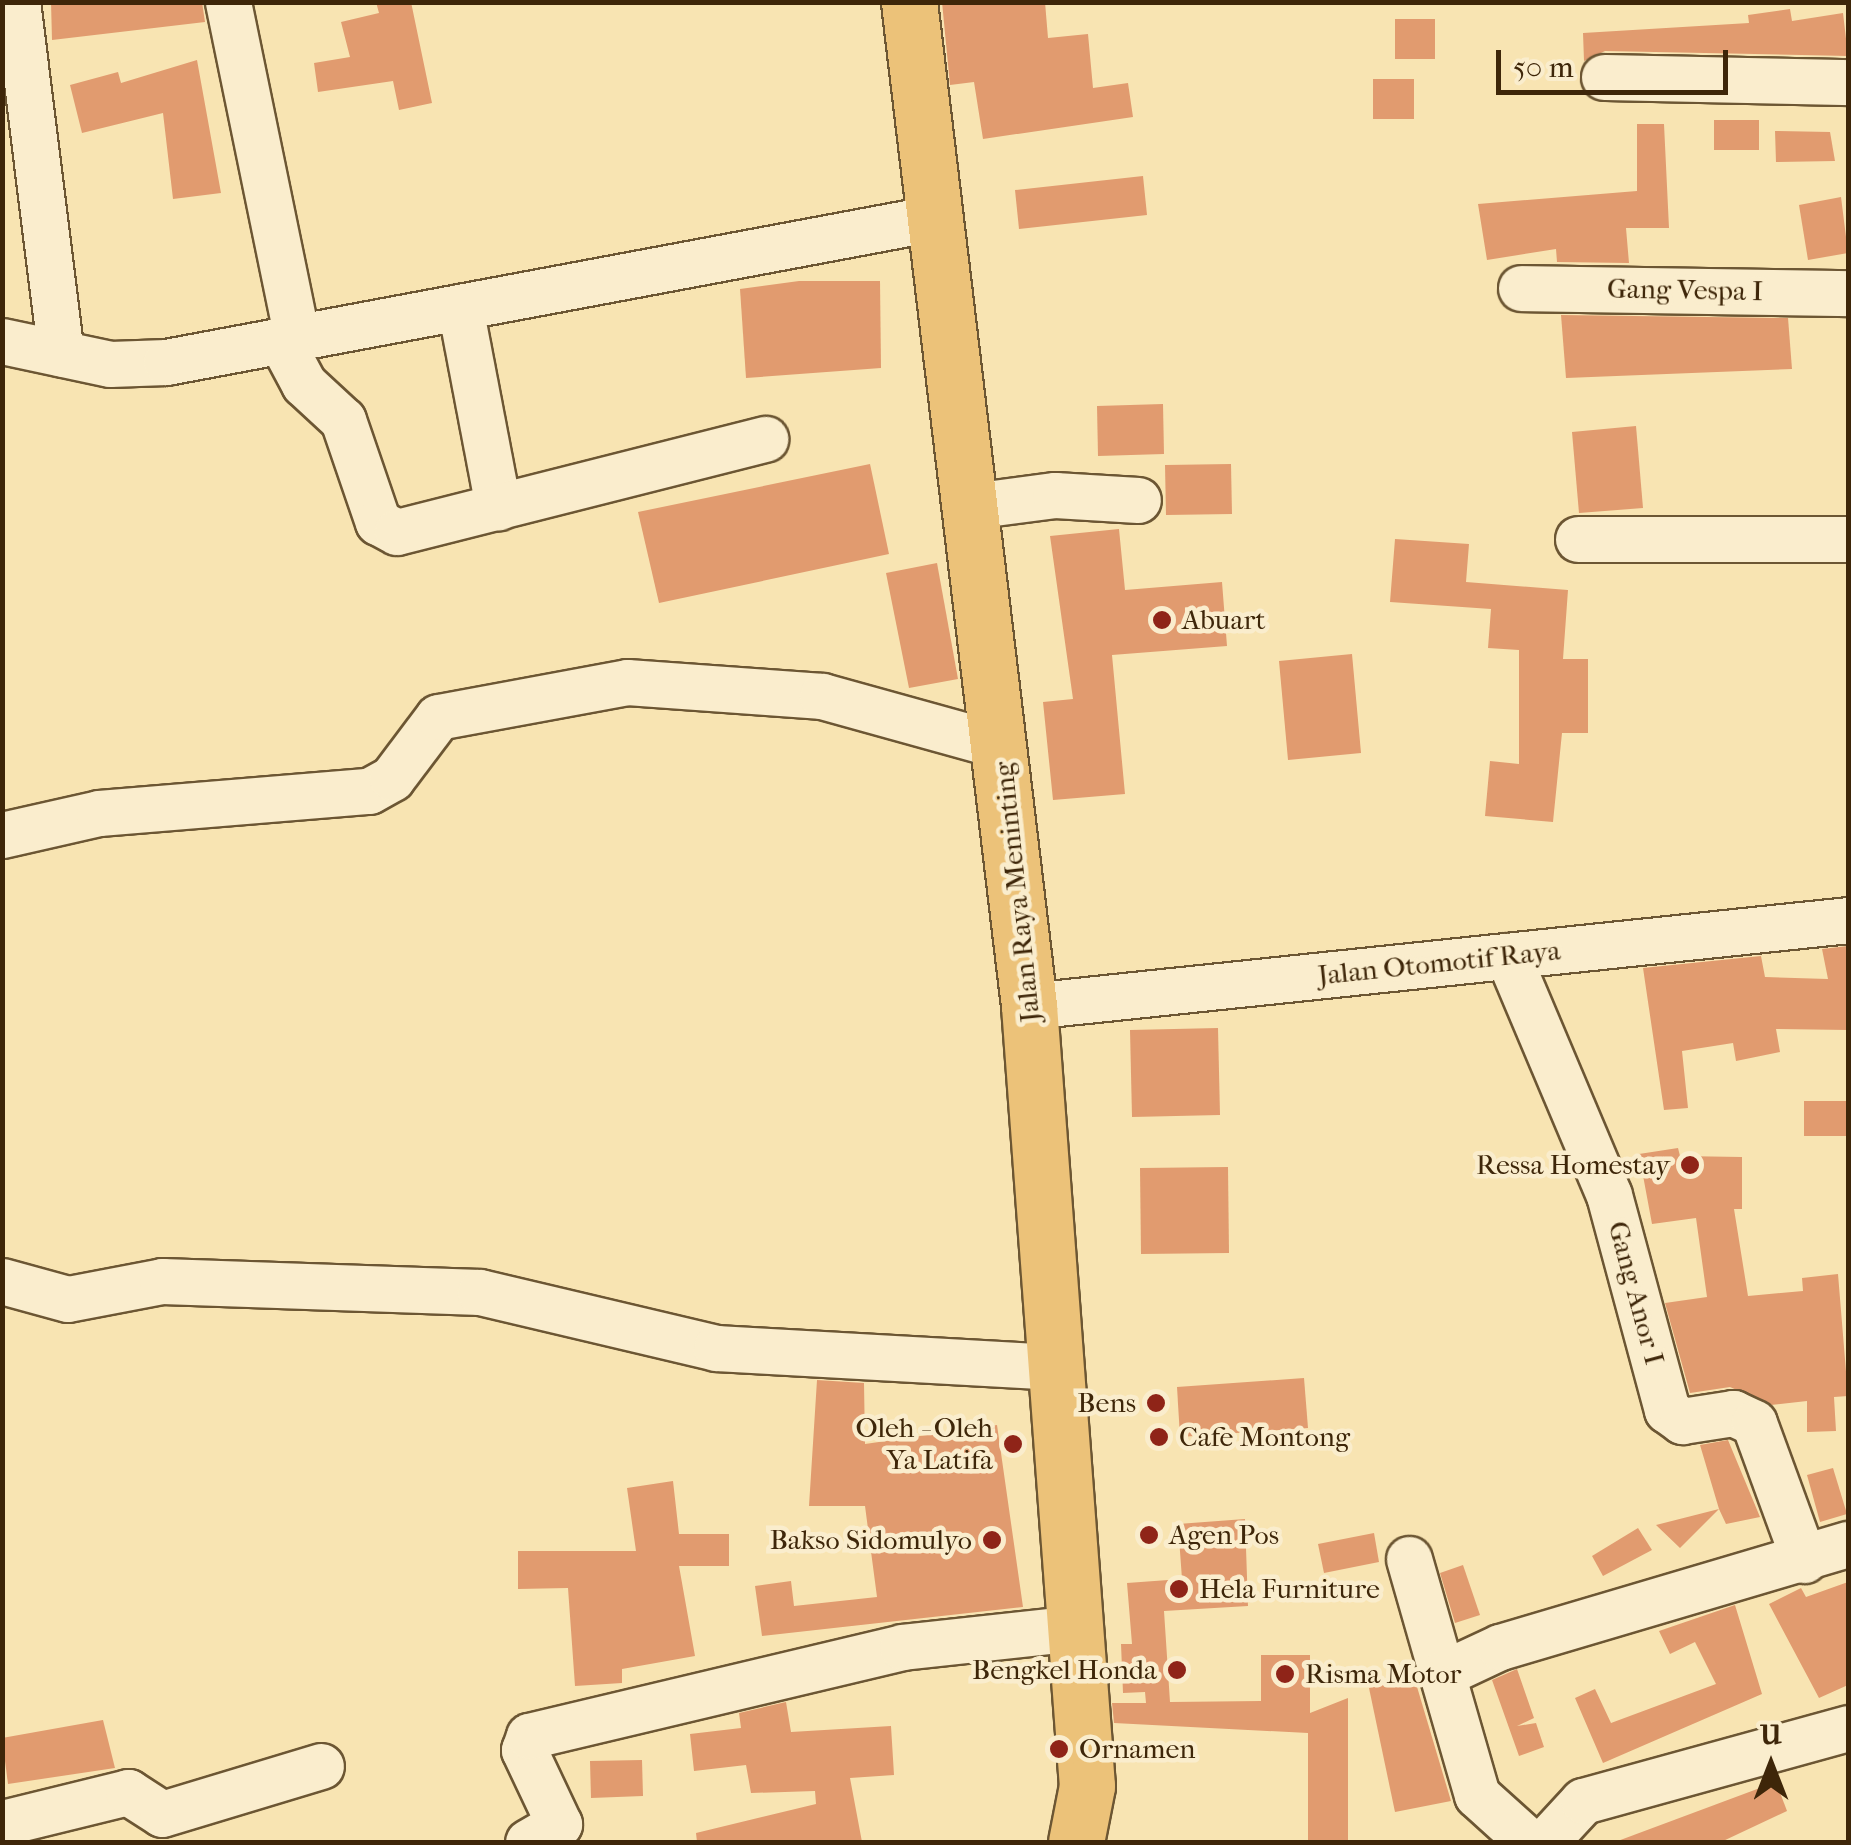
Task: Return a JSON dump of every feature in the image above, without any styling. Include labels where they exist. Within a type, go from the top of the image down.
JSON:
[{"type":"highway","name":"Jalan Raya Meninting","points":[[909,2],[1002,746],[1029,1006],[1087,1786],[1106,1842]]},
{"type":"highway","name":"Jalan Raya Meninting","points":[[1076,1842],[1087,1786]]},
{"type":"street","points":[[17,2],[60,353]]},
{"type":"street","points":[[228,2],[289,340],[304,384],[343,420],[386,528],[498,507],[765,439]]},
{"type":"street","points":[[1604,77],[1848,82]]},
{"type":"street","points":[[2,341],[110,364],[166,362],[934,218]]},
{"type":"street","name":"Gang Vespa I","points":[[1521,288],[1848,292]]},
{"type":"street","points":[[460,306],[498,507]]},
{"type":"street","points":[[971,506],[1055,495],[1138,500]]},
{"type":"street","points":[[1578,539],[1848,538]]},
{"type":"street","points":[[2,835],[99,813],[369,791],[392,778],[438,717],[626,682],[822,696],[1002,746]]},
{"type":"street","name":"Jalan Otomotif Raya","points":[[1029,1006],[1848,920]]},
{"type":"street","name":"Gang Anor I","points":[[1508,956],[1609,1194],[1667,1410],[1682,1421],[1733,1414],[1754,1423],[1804,1560]]},
{"type":"street","points":[[2,1281],[68,1299],[162,1281],[480,1292],[716,1348],[1057,1367]]},
{"type":"street","points":[[1442,1674],[1500,1647],[1848,1544]]},
{"type":"street","points":[[1409,1559],[1477,1795],[1529,1842]]},
{"type":"street","points":[[528,1842],[559,1824],[524,1750],[528,1736],[864,1654],[1076,1628]]},
{"type":"street","points":[[1545,1842],[1584,1801],[1848,1728]]},
{"type":"street","points":[[2,1824],[128,1792],[162,1814],[321,1766]]},
{"type":"building","points":[[51,2],[202,2],[205,22],[52,40]]},
{"type":"building","points":[[376,2],[411,2],[432,103],[399,110],[393,81],[318,92],[314,63],[350,57],[341,22],[379,13]]},
{"type":"building","points":[[942,2],[1045,2],[1048,38],[1088,34],[1093,88],[1128,83],[1133,117],[983,139],[974,82],[950,85]]},
{"type":"building","points":[[1790,9],[1792,21],[1843,13],[1848,56],[1605,51],[1584,61],[1583,33],[1749,23],[1748,15]]},
{"type":"building","points":[[1395,19],[1435,19],[1435,59],[1395,59]]},
{"type":"building","points":[[197,60],[221,193],[173,199],[163,113],[82,133],[70,85],[118,72],[121,83]]},
{"type":"building","points":[[1373,79],[1414,79],[1414,119],[1373,119]]},
{"type":"building","points":[[1714,120],[1759,120],[1759,150],[1714,150]]},
{"type":"building","points":[[1637,124],[1664,124],[1669,228],[1626,228],[1629,263],[1557,262],[1556,249],[1487,260],[1478,204],[1637,191]]},
{"type":"building","points":[[1775,131],[1830,132],[1835,161],[1776,162]]},
{"type":"building","points":[[1143,176],[1147,215],[1019,229],[1015,190]]},
{"type":"building","points":[[1841,197],[1848,253],[1808,260],[1799,205]]},
{"type":"building","points":[[799,281],[880,281],[881,368],[746,378],[740,289]]},
{"type":"building","points":[[1561,315],[1788,318],[1792,369],[1566,378]]},
{"type":"building","points":[[1163,404],[1164,454],[1098,456],[1097,406]]},
{"type":"building","points":[[1636,426],[1643,508],[1579,513],[1572,432]]},
{"type":"building","points":[[870,464],[889,554],[659,603],[638,512]]},
{"type":"building","points":[[1231,464],[1232,514],[1166,515],[1165,465]]},
{"type":"building","points":[[1119,529],[1125,590],[1222,582],[1227,646],[1112,655],[1125,794],[1053,800],[1043,702],[1073,699],[1050,536]]},
{"type":"building","points":[[1395,539],[1469,544],[1466,582],[1568,590],[1563,659],[1588,659],[1588,733],[1562,733],[1553,822],[1485,816],[1490,761],[1519,764],[1519,650],[1488,648],[1491,609],[1390,602]]},
{"type":"building","points":[[937,563],[958,679],[909,688],[886,573]]},
{"type":"building","points":[[1352,654],[1361,753],[1288,760],[1279,661]]},
{"type":"building","points":[[1848,946],[1848,1030],[1776,1029],[1780,1052],[1736,1061],[1733,1043],[1682,1051],[1688,1108],[1664,1110],[1643,968],[1761,956],[1765,977],[1828,979],[1822,949]]},
{"type":"building","points":[[1218,1028],[1220,1115],[1132,1117],[1130,1030]]},
{"type":"building","points":[[1804,1101],[1848,1101],[1848,1136],[1804,1136]]},
{"type":"building","points":[[1678,1148],[1680,1156],[1742,1157],[1742,1209],[1734,1209],[1748,1296],[1803,1291],[1802,1278],[1838,1274],[1848,1396],[1834,1397],[1836,1431],[1807,1432],[1807,1401],[1771,1405],[1730,1387],[1690,1393],[1665,1303],[1707,1297],[1696,1218],[1652,1224],[1639,1154]]},
{"type":"building","points":[[1228,1167],[1229,1253],[1141,1254],[1140,1168]]},
{"type":"building","points":[[1304,1378],[1308,1428],[1180,1437],[1177,1387]]},
{"type":"building","points":[[817,1380],[864,1383],[865,1444],[997,1425],[1023,1607],[762,1636],[755,1586],[791,1581],[794,1606],[877,1597],[865,1506],[809,1506]]},
{"type":"building","points":[[1728,1440],[1760,1517],[1726,1524],[1700,1445]]},
{"type":"building","points":[[1833,1468],[1847,1514],[1820,1522],[1807,1475]]},
{"type":"building","points":[[673,1481],[679,1534],[729,1534],[729,1566],[679,1566],[695,1656],[622,1669],[622,1683],[575,1686],[568,1588],[518,1589],[518,1551],[636,1551],[627,1488]]},
{"type":"building","points":[[1719,1509],[1680,1548],[1656,1525]]},
{"type":"building","points":[[1245,1519],[1248,1606],[1164,1611],[1170,1702],[1261,1701],[1261,1655],[1310,1655],[1310,1713],[1348,1698],[1348,1842],[1308,1842],[1308,1733],[1114,1723],[1112,1703],[1146,1703],[1145,1692],[1123,1693],[1121,1644],[1132,1644],[1127,1583],[1182,1579],[1178,1524]]},
{"type":"building","points":[[1638,1528],[1652,1550],[1603,1576],[1592,1556]]},
{"type":"building","points":[[1374,1533],[1379,1562],[1324,1573],[1318,1544]]},
{"type":"building","points":[[1463,1565],[1480,1615],[1455,1623],[1440,1573]]},
{"type":"building","points":[[1848,1582],[1848,1685],[1819,1698],[1769,1604],[1801,1588],[1806,1597]]},
{"type":"building","points":[[1735,1605],[1762,1694],[1603,1763],[1575,1698],[1595,1689],[1611,1723],[1716,1684],[1695,1642],[1670,1654],[1659,1631]]},
{"type":"building","points":[[1517,1669],[1534,1718],[1517,1726],[1536,1723],[1544,1747],[1519,1756],[1492,1680]]},
{"type":"building","points":[[1412,1670],[1451,1801],[1395,1812],[1369,1688]]},
{"type":"building","points":[[786,1702],[791,1732],[891,1726],[894,1775],[850,1778],[862,1842],[697,1842],[696,1833],[816,1804],[815,1791],[751,1793],[746,1765],[694,1771],[690,1734],[741,1728],[739,1713]]},
{"type":"building","points":[[103,1720],[115,1768],[8,1784],[2,1738]]},
{"type":"building","points":[[642,1760],[643,1796],[591,1798],[590,1761]]},
{"type":"building","points":[[1776,1782],[1787,1811],[1721,1842],[1615,1842]]},
{"type":"place","name":"Abuart","points":[[1162,620]]},
{"type":"place","name":"Ressa Homestay","points":[[1690,1165]]},
{"type":"place","name":"Bens","points":[[1156,1403]]},
{"type":"place","name":"Cafe Montong","points":[[1159,1437]]},
{"type":"place","name":"Oleh - Oleh Ya Latifa","points":[[1013,1444]]},
{"type":"place","name":"Agen Pos","points":[[1149,1535]]},
{"type":"place","name":"Bakso Sidomulyo","points":[[992,1540]]},
{"type":"place","name":"Hela Furniture","points":[[1179,1589]]},
{"type":"place","name":"Bengkel Honda","points":[[1177,1670]]},
{"type":"place","name":"Risma Motor","points":[[1285,1674]]},
{"type":"place","name":"Ornamen","points":[[1059,1749]]}]
